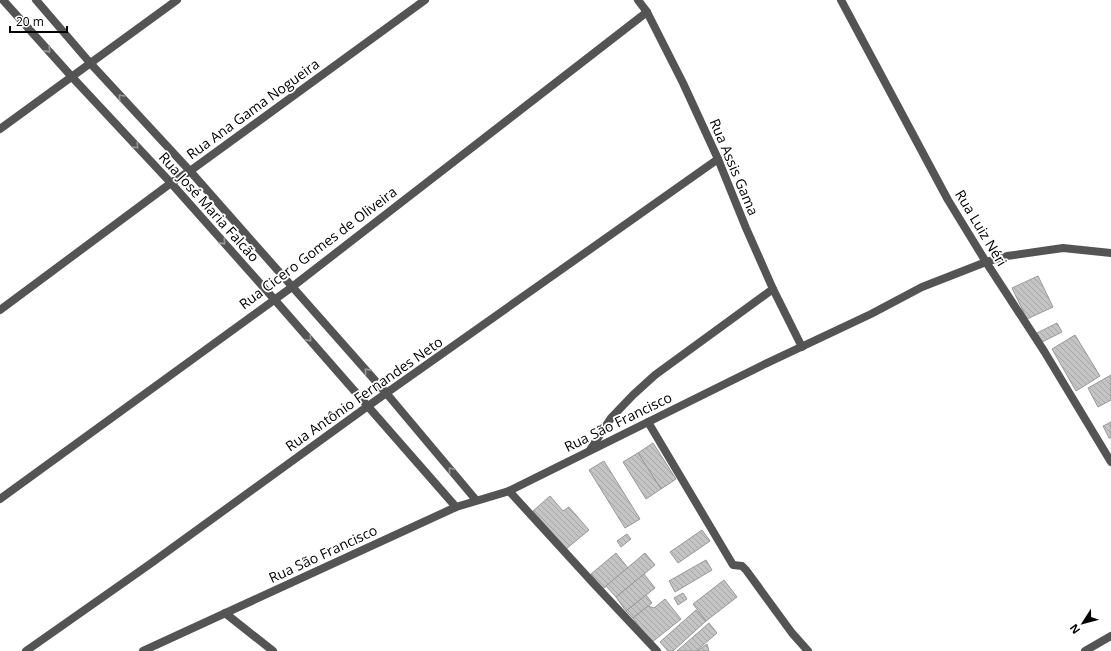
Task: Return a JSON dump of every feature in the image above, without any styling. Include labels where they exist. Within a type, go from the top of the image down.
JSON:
[{"type":"street","name":"Rua José Maria Falcão","points":[[3,0],[72,77],[171,183],[456,507]]},
{"type":"street","name":"Rua José Maria Falcão","points":[[36,0],[90,64],[190,171],[387,394],[476,500]]},
{"type":"street","points":[[0,129],[177,0]]},
{"type":"street","name":"Rua Ana Gama Nogueira","points":[[0,310],[171,183],[190,171],[425,0]]},
{"type":"street","name":"Rua Assis Gama","points":[[638,0],[647,12],[683,83],[718,159],[773,289],[802,347]]},
{"type":"street","name":"Rua Luiz Néri","points":[[841,0],[948,200],[1044,351],[1111,462]]},
{"type":"street","name":"Rua Cicero Gomes de Oliveira","points":[[0,498],[292,287],[647,12]]},
{"type":"street","name":"Rua Antônio Fernandes Neto","points":[[26,651],[150,564],[368,406],[718,159]]},
{"type":"street","name":"Rua São Francisco","points":[[144,651],[456,507],[509,491],[871,314],[922,287],[986,262],[1007,256],[1063,248],[1111,253]]},
{"type":"street","points":[[589,451],[611,418],[633,394],[655,375],[773,289]]},
{"type":"street","points":[[648,422],[733,565],[742,566],[746,570],[792,633],[808,651]]},
{"type":"street","points":[[509,491],[594,585],[658,651]]},
{"type":"street","points":[[225,613],[274,651]]},
{"type":"street","points":[[1085,651],[1111,636]]},
{"type":"building","points":[[1038,276],[1053,307],[1027,319],[1012,288]]},
{"type":"building","points":[[1057,323],[1062,332],[1042,342],[1037,333]]},
{"type":"building","points":[[1075,335],[1100,376],[1076,391],[1052,349]]},
{"type":"building","points":[[1111,375],[1111,400],[1098,407],[1088,388]]},
{"type":"building","points":[[1111,422],[1111,438],[1109,438],[1103,426]]},
{"type":"building","points":[[653,443],[676,479],[661,489],[638,453]]},
{"type":"building","points":[[638,453],[661,489],[646,499],[623,462]]},
{"type":"building","points":[[604,461],[640,519],[625,528],[589,470]]},
{"type":"building","points":[[550,496],[563,511],[569,507],[589,530],[566,549],[533,511]]},
{"type":"building","points":[[702,530],[710,541],[678,563],[670,552]]},
{"type":"building","points":[[627,534],[631,539],[621,547],[617,541]]},
{"type":"building","points":[[616,553],[628,568],[603,589],[591,574]]},
{"type":"building","points":[[645,553],[655,565],[616,597],[606,586]]},
{"type":"building","points":[[706,560],[712,570],[675,592],[669,581]]},
{"type":"building","points":[[644,574],[655,588],[626,611],[616,597]]},
{"type":"building","points":[[724,580],[737,597],[706,621],[693,604]]},
{"type":"building","points":[[683,593],[687,599],[678,605],[674,598]]},
{"type":"building","points":[[646,595],[652,603],[633,618],[626,611]]},
{"type":"building","points":[[665,599],[681,619],[651,643],[633,618],[648,606],[654,608]]},
{"type":"building","points":[[696,610],[706,621],[673,651],[668,651],[660,642]]},
{"type":"building","points":[[709,623],[717,633],[696,651],[677,651]]},
{"type":"building","points":[[707,644],[709,651],[697,651]]}]
